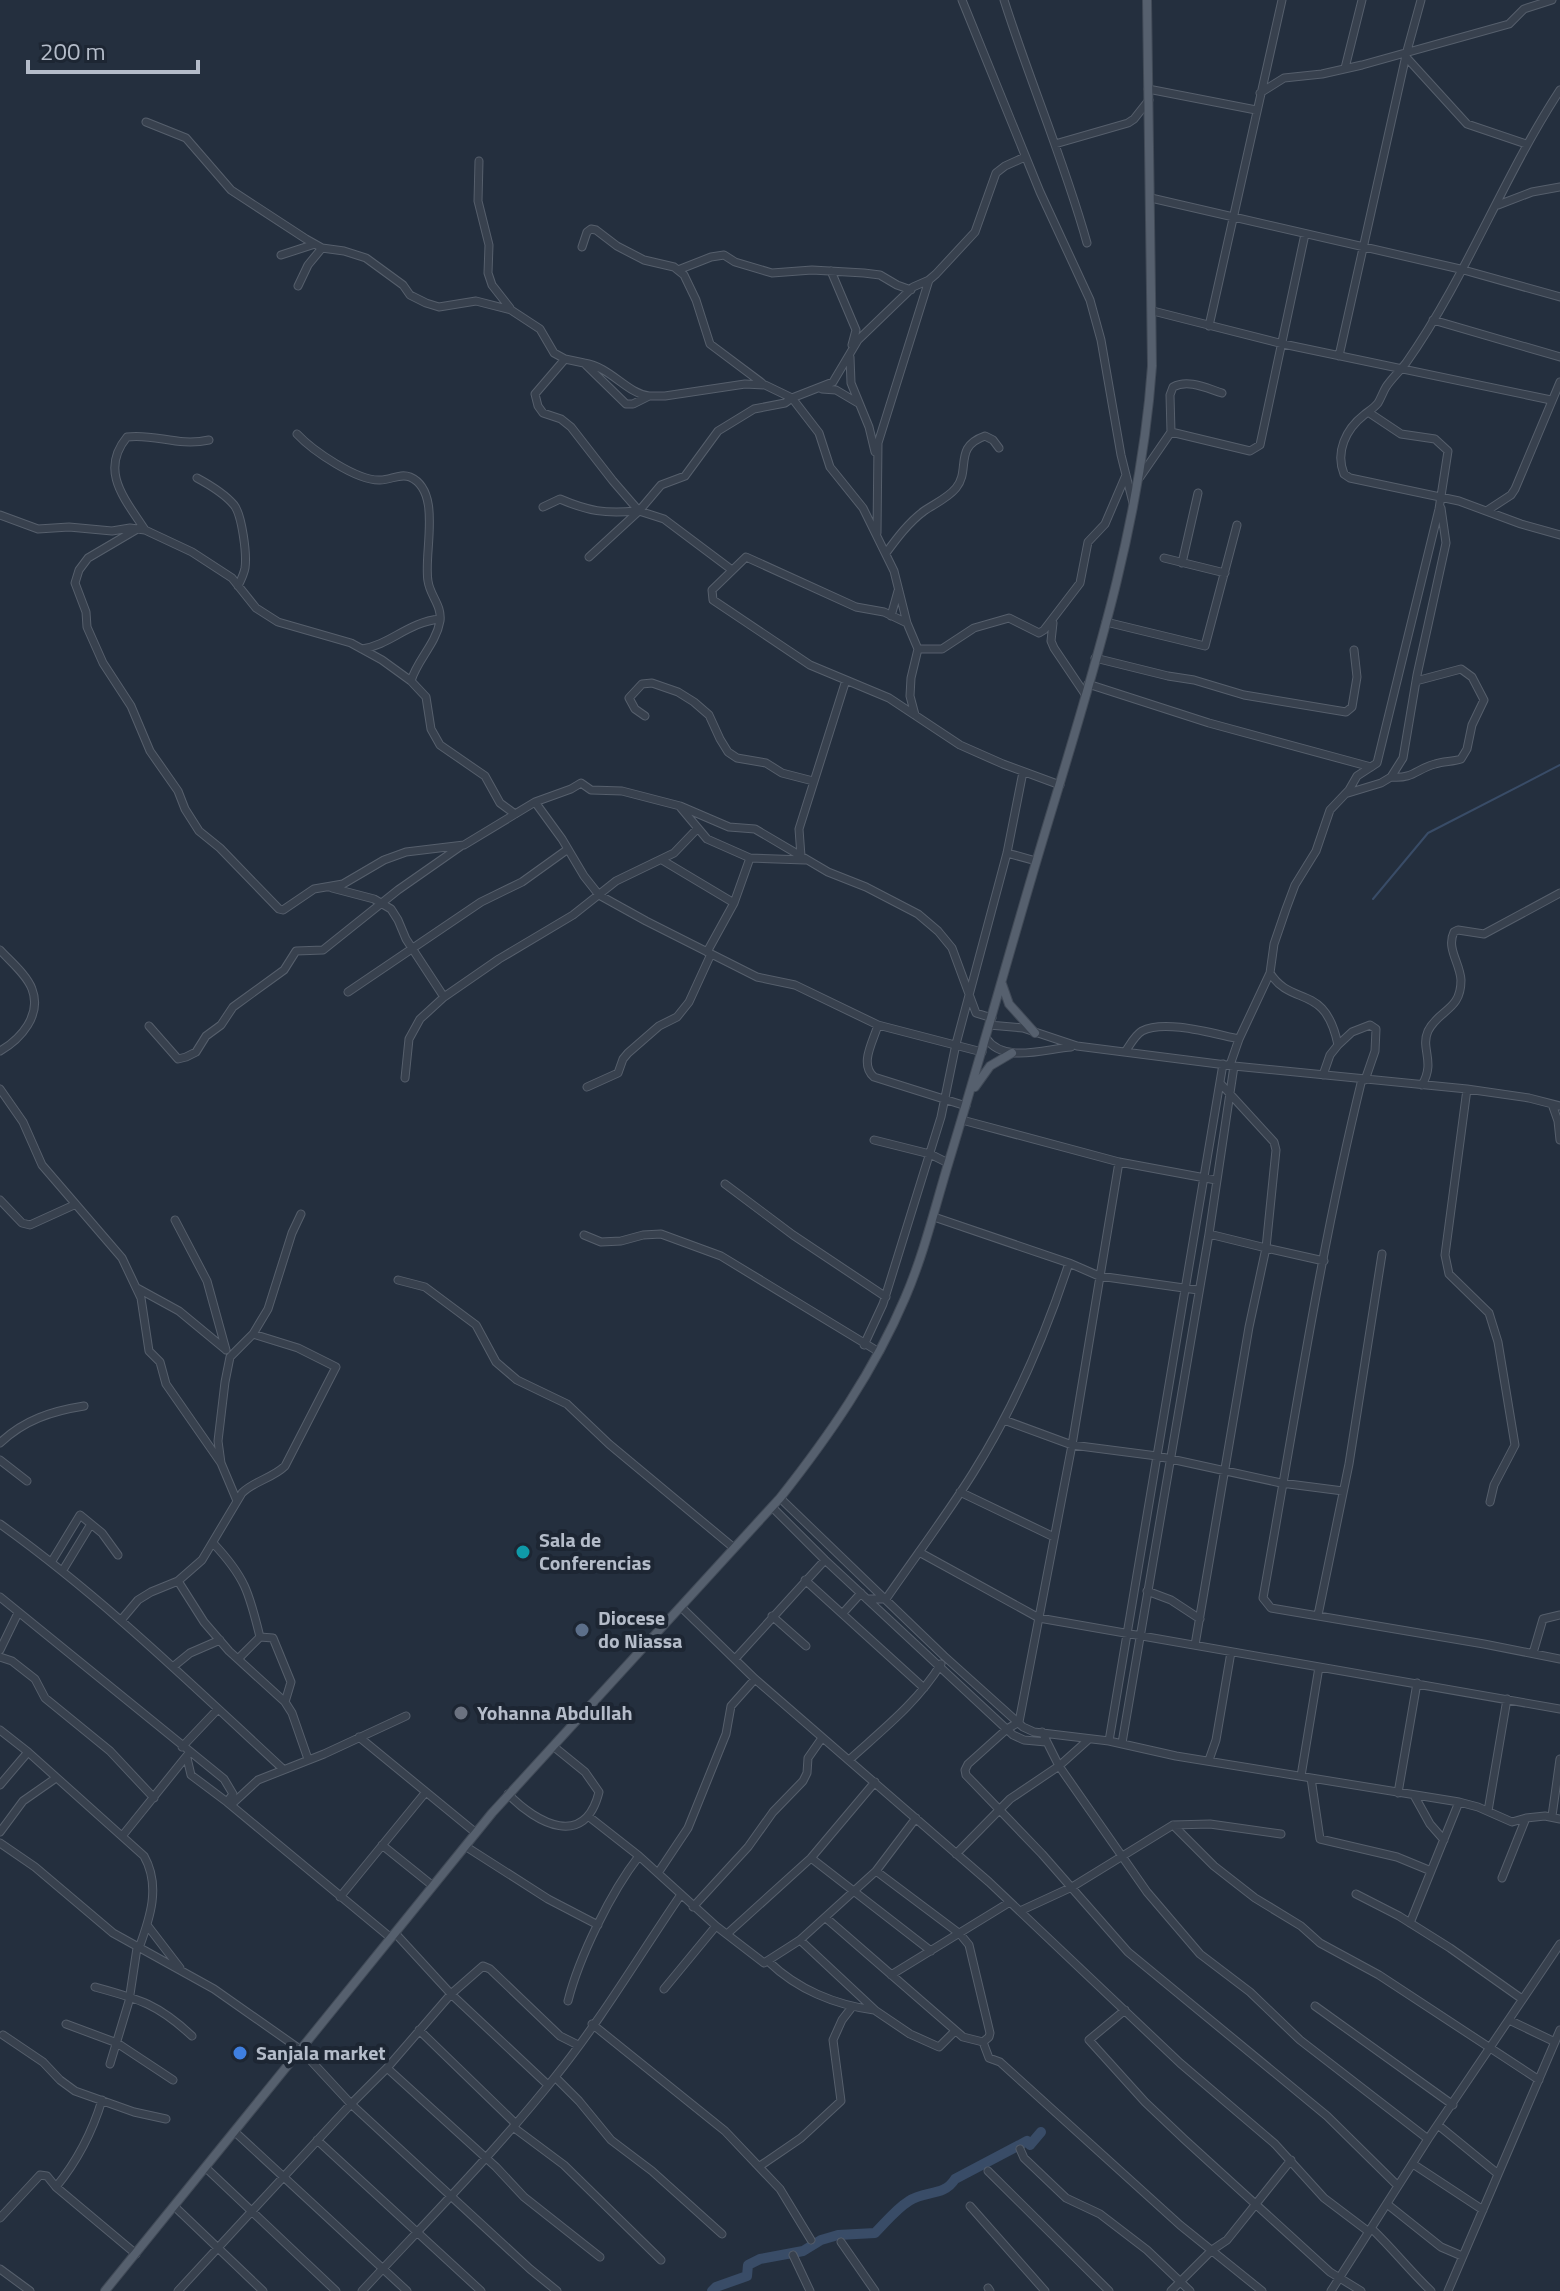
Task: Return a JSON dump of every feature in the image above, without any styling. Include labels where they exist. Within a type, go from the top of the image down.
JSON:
[{"type":"main road","points":[[107,2290],[508,1794],[780,1498],[831,1431],[879,1352],[905,1297],[934,1217],[1060,785],[1135,507],[1149,414],[1153,311],[1147,0]]},
{"type":"main road","points":[[1002,983],[1009,1004],[1035,1033]]},
{"type":"main road","points":[[967,1102],[990,1066],[1012,1053]]},
{"type":"street","points":[[962,0],[1025,157],[1090,300],[1135,507]]},
{"type":"street","points":[[1004,0],[1065,167],[1087,243]]},
{"type":"street","points":[[1209,326],[1282,0]]},
{"type":"street","points":[[1345,68],[1362,0]]},
{"type":"street","points":[[1339,356],[1406,54],[1421,0]]},
{"type":"street","points":[[1260,93],[1284,78],[1322,74],[1406,54],[1509,24],[1524,9],[1552,0]]},
{"type":"street","points":[[1406,54],[1467,124],[1526,144]]},
{"type":"street","points":[[1148,89],[1256,110]]},
{"type":"street","points":[[1560,90],[1526,144],[1498,205],[1433,320],[1379,401],[1361,416],[1342,444],[1344,474],[1488,510],[1521,524],[1560,535]]},
{"type":"street","points":[[1055,144],[1128,123],[1149,100]]},
{"type":"street","points":[[146,122],[186,138],[231,190],[319,246],[366,258],[403,285],[410,295],[426,303],[439,307],[476,301],[511,310],[540,329],[554,353],[565,359],[606,369],[639,394],[665,396],[741,384],[765,385]]},
{"type":"street","points":[[877,462],[869,427],[851,383],[850,354],[874,324],[911,290],[929,280],[975,232],[996,173],[1025,157]]},
{"type":"street","points":[[479,161],[478,201],[489,245],[488,273],[492,285],[511,310]]},
{"type":"street","points":[[1498,205],[1532,192],[1560,187]]},
{"type":"street","points":[[1151,198],[1460,269],[1560,297]]},
{"type":"street","points":[[582,247],[587,232],[596,230],[617,246],[644,260],[678,270],[693,293],[710,344],[765,385],[792,398],[819,433],[830,467],[863,508],[886,553],[899,589],[907,623],[918,649],[910,696],[915,715]]},
{"type":"street","points":[[1171,432],[1250,451],[1260,445],[1305,234]]},
{"type":"street","points":[[281,255],[319,246]]},
{"type":"street","points":[[298,286],[319,246]]},
{"type":"street","points":[[678,270],[724,255],[772,273],[831,271],[880,275],[911,290]]},
{"type":"street","points":[[589,557],[639,511],[661,485],[685,476],[718,431],[754,409],[777,406],[833,382],[850,354],[856,330],[831,271]]},
{"type":"street","points":[[877,535],[878,443],[929,280]]},
{"type":"street","points":[[1153,311],[1374,365],[1551,400]]},
{"type":"street","points":[[1433,320],[1560,357]]},
{"type":"street","points":[[565,359],[537,390],[535,398],[538,406],[547,416],[561,419],[571,427],[639,511]]},
{"type":"street","points":[[584,363],[626,404],[649,396]]},
{"type":"street","points":[[1374,365],[1386,374],[1386,387]]},
{"type":"street","points":[[1488,510],[1515,489],[1560,382]]},
{"type":"street","points":[[1140,477],[1171,432],[1169,411],[1173,387],[1180,383],[1190,384],[1222,393]]},
{"type":"street","points":[[820,388],[836,390],[859,405]]},
{"type":"street","points":[[1109,1741],[1220,1083],[1270,973],[1274,944],[1295,885],[1316,851],[1330,810],[1357,776],[1377,763],[1382,751],[1439,509],[1448,451],[1435,439],[1401,434],[1368,412]]},
{"type":"street","points":[[297,434],[349,474],[377,481],[402,476],[412,478],[425,492],[430,519],[427,577],[430,590],[440,607],[440,619],[427,654],[411,681]]},
{"type":"street","points":[[142,529],[120,489],[113,462],[118,448],[127,437],[138,436],[179,444],[209,440]]},
{"type":"street","points":[[886,553],[921,513],[956,488],[960,481],[962,458],[976,440],[985,436],[999,448]]},
{"type":"street","points":[[918,649],[942,649],[974,628],[1009,618],[1039,633],[1053,620],[1080,583],[1088,542],[1105,524],[1126,475]]},
{"type":"street","points":[[197,478],[222,494],[240,515],[246,559],[238,586]]},
{"type":"street","points":[[1182,563],[1198,493]]},
{"type":"street","points":[[1345,794],[1391,777],[1403,758],[1446,543],[1439,498]]},
{"type":"street","points":[[543,507],[560,499],[588,511],[639,511],[664,519],[732,570]]},
{"type":"street","points":[[0,515],[38,529],[142,529],[192,552],[232,578],[256,608],[278,622],[316,631],[362,649],[411,681],[426,697],[431,729],[440,745],[485,776],[500,803],[515,814]]},
{"type":"street","points":[[1106,622],[1203,647],[1207,643],[1237,525]]},
{"type":"street","points":[[142,529],[88,558],[79,570],[75,583],[86,612],[87,627],[103,663],[131,706],[142,737],[178,791],[199,831],[283,910],[314,889],[343,884],[384,860],[406,852],[461,846]]},
{"type":"street","points":[[907,623],[884,612],[856,607],[746,557],[712,590],[713,600],[800,659],[889,698],[960,745],[1060,785]]},
{"type":"street","points":[[1164,558],[1225,573]]},
{"type":"street","points":[[891,616],[899,589]]},
{"type":"street","points":[[362,649],[384,642],[417,623],[440,619]]},
{"type":"street","points":[[1053,620],[1051,641],[1054,648],[1086,689],[1371,767]]},
{"type":"street","points":[[1095,658],[1194,680],[1244,695],[1346,712],[1352,707],[1357,677],[1354,650]]},
{"type":"street","points":[[1391,777],[1404,778],[1430,765],[1461,759],[1484,700],[1472,677],[1461,669],[1416,681]]},
{"type":"street","points":[[803,858],[799,829],[846,680]]},
{"type":"street","points":[[645,716],[635,709],[629,698],[642,684],[652,683],[678,692],[709,715],[728,752],[737,758],[766,763],[782,773],[813,781]]},
{"type":"street","points":[[864,1345],[886,1297],[930,1154],[1007,853],[1023,772]]},
{"type":"street","points":[[149,1026],[178,1059],[192,1054],[206,1036],[221,1025],[233,1007],[284,970],[296,951],[323,950],[382,902],[461,846],[535,802],[581,783],[591,790],[622,791],[680,806],[729,827],[755,829],[803,858],[918,914],[952,948],[976,1013],[990,1021],[1077,1046],[1467,1089],[1556,1105],[1560,1140]]},
{"type":"street","points":[[535,802],[599,895],[757,977],[795,985],[878,1025],[982,1052]]},
{"type":"street","points":[[680,806],[707,839],[750,858],[803,858]]},
{"type":"street","points":[[405,1078],[409,1039],[420,1019],[444,997],[499,959],[573,915],[616,881],[680,849],[697,829]]},
{"type":"street","points":[[348,992],[481,902],[522,882],[568,849]]},
{"type":"street","points":[[1007,853],[1036,861]]},
{"type":"street","points":[[587,1087],[618,1073],[628,1053],[659,1026],[680,1014],[694,993],[709,953],[734,903],[750,858]]},
{"type":"street","points":[[662,860],[734,903]]},
{"type":"street","points":[[330,887],[382,902],[398,920],[412,949],[444,997]]},
{"type":"street","points":[[1422,1085],[1430,1066],[1426,1038],[1429,1030],[1454,1005],[1460,990],[1461,976],[1450,944],[1454,932],[1484,934],[1560,893]]},
{"type":"street","points":[[0,950],[27,981],[34,1003],[33,1017],[27,1026],[0,1051]]},
{"type":"street","points":[[1270,973],[1275,981],[1323,1007],[1338,1045]]},
{"type":"street","points":[[878,1025],[866,1063],[869,1073],[944,1100],[967,1102]]},
{"type":"street","points":[[1323,1075],[1330,1055],[1338,1045],[1361,1027],[1370,1025],[1376,1029],[1375,1051],[1347,1138],[1281,1483],[1263,1598],[1271,1608],[1560,1659]]},
{"type":"street","points":[[1125,1052],[1142,1031],[1157,1028],[1174,1027],[1239,1039]]},
{"type":"street","points":[[986,1038],[997,1049],[1012,1053],[1077,1046]]},
{"type":"street","points":[[1122,1743],[1209,1234],[1229,1093],[1229,1065]]},
{"type":"street","points":[[1195,1645],[1249,1327],[1266,1248],[1276,1150],[1274,1142],[1220,1083]]},
{"type":"street","points":[[0,1089],[23,1122],[42,1165],[122,1258],[144,1309],[149,1351],[160,1362],[166,1384],[221,1463],[237,1501]]},
{"type":"street","points":[[1467,1089],[1445,1255],[1449,1274],[1489,1313],[1498,1342],[1515,1445],[1494,1485],[1490,1502]]},
{"type":"street","points":[[962,1120],[1119,1162],[1216,1180]]},
{"type":"street","points":[[874,1140],[930,1154],[948,1163]]},
{"type":"street","points":[[1119,1162],[1072,1445],[1019,1722],[1007,1729],[965,1770],[966,1775],[1072,1887],[1128,1952],[1327,2116],[1398,2186]]},
{"type":"street","points":[[725,1184],[793,1235],[886,1297]]},
{"type":"street","points":[[0,1200],[22,1223],[30,1225],[74,1205]]},
{"type":"street","points":[[228,1354],[253,1334],[268,1309],[301,1214]]},
{"type":"street","points":[[934,1217],[1099,1276],[1198,1290]]},
{"type":"street","points":[[175,1220],[213,1295],[216,1320],[228,1354],[218,1430],[221,1463]]},
{"type":"street","points":[[584,1235],[601,1242],[661,1234],[694,1245],[721,1256],[879,1352]]},
{"type":"street","points":[[1209,1234],[1324,1261]]},
{"type":"street","points":[[1318,1615],[1349,1464],[1382,1254]]},
{"type":"street","points":[[886,1599],[960,1492],[1004,1420],[1051,1316],[1069,1263]]},
{"type":"street","points":[[398,1280],[425,1287],[476,1325],[496,1362],[517,1380],[567,1404],[609,1444],[734,1548]]},
{"type":"street","points":[[136,1288],[179,1311],[228,1354]]},
{"type":"street","points":[[122,1619],[138,1600],[178,1581],[202,1560],[248,1487],[277,1474],[285,1466],[336,1367],[298,1348],[253,1334]]},
{"type":"street","points":[[0,1443],[12,1432],[49,1413],[84,1406]]},
{"type":"street","points":[[1004,1420],[1072,1445],[1157,1456],[1281,1483],[1343,1491]]},
{"type":"street","points":[[0,1460],[27,1481]]},
{"type":"street","points":[[960,1492],[1054,1537]]},
{"type":"street","points":[[780,1498],[944,1656],[1023,1727],[1088,1740],[1122,1743],[1176,1756],[1459,1802],[1512,1822],[1526,1818],[1556,1818],[1560,1759]]},
{"type":"street","points":[[772,1507],[1007,1729],[1024,1740],[1046,1742]]},
{"type":"street","points":[[52,1561],[78,1516],[102,1533],[118,1555]]},
{"type":"street","points":[[0,1524],[52,1561],[122,1619],[283,1769]]},
{"type":"street","points":[[63,1570],[91,1524]]},
{"type":"street","points":[[1144,1538],[1156,1538]]},
{"type":"street","points":[[213,1543],[239,1572],[260,1637]]},
{"type":"street","points":[[919,1552],[1039,1618],[1560,1709]]},
{"type":"street","points":[[735,1659],[825,1560]]},
{"type":"street","points":[[805,1580],[924,1688]]},
{"type":"street","points":[[178,1581],[192,1605],[220,1640],[285,1702],[308,1759]]},
{"type":"street","points":[[1147,1591],[1171,1600],[1200,1619]]},
{"type":"street","points":[[843,1613],[864,1596],[886,1599]]},
{"type":"street","points":[[0,1597],[188,1755],[229,1784],[233,1794],[229,1803]]},
{"type":"street","points":[[681,1607],[755,1679],[1010,1902],[1291,2160],[1318,2193],[1391,2247],[1408,2270],[1431,2291]]},
{"type":"street","points":[[0,1650],[18,1613]]},
{"type":"street","points":[[1533,1653],[1543,1619],[1560,1615]]},
{"type":"street","points":[[772,1616],[806,1646]]},
{"type":"street","points":[[239,1658],[260,1637],[273,1638],[292,1687],[285,1702]]},
{"type":"street","points":[[174,1666],[190,1653],[220,1640]]},
{"type":"street","points":[[1209,1760],[1216,1740],[1231,1652]]},
{"type":"street","points":[[849,1760],[882,1728],[899,1717],[941,1666],[944,1656]]},
{"type":"street","points":[[0,1657],[12,1661],[35,1679],[45,1698],[110,1751],[154,1798]]},
{"type":"street","points":[[1301,1776],[1319,1667]]},
{"type":"street","points":[[658,1873],[688,1828],[726,1734],[733,1702],[755,1679]]},
{"type":"street","points":[[1398,1793],[1417,1683]]},
{"type":"street","points":[[1488,1811],[1507,1699]]},
{"type":"street","points":[[182,1747],[218,1709]]},
{"type":"street","points":[[229,1803],[258,1780],[406,1716]]},
{"type":"street","points":[[0,1730],[123,1835],[144,1856],[154,1880],[147,1925],[138,1948],[110,2064]]},
{"type":"street","points":[[1042,1732],[1059,1766],[1147,1892],[1200,1954],[1250,1992],[1300,2040],[1428,2139]]},
{"type":"street","points":[[359,1737],[476,1833]]},
{"type":"street","points":[[693,1907],[803,1781],[808,1758],[822,1738]]},
{"type":"street","points":[[956,1854],[1000,1809],[1059,1766],[1088,1740]]},
{"type":"street","points":[[508,1794],[544,1821],[559,1827],[569,1828],[588,1816],[599,1792],[594,1783],[553,1746]]},
{"type":"street","points":[[0,1785],[28,1752]]},
{"type":"street","points":[[123,1835],[188,1755]]},
{"type":"street","points":[[188,1755],[191,1775],[229,1803],[340,1897],[393,1936],[548,2085]]},
{"type":"street","points":[[0,1832],[23,1801],[56,1778]]},
{"type":"street","points":[[1311,1778],[1320,1839],[1397,1857],[1431,1871]]},
{"type":"street","points":[[727,1934],[811,1858],[875,1782]]},
{"type":"street","points":[[340,1897],[425,1793]]},
{"type":"street","points":[[1415,1797],[1430,1824],[1444,1840]]},
{"type":"street","points":[[1410,1923],[1459,1802]]},
{"type":"street","points":[[588,1816],[639,1856],[680,1896],[758,1961],[769,1962],[794,1982],[832,2001],[876,2011]]},
{"type":"street","points":[[769,1962],[826,1918],[876,1871],[916,1818]]},
{"type":"street","points":[[1502,1878],[1526,1818]]},
{"type":"street","points":[[1020,1911],[1072,1887],[1173,1825],[1210,1824],[1281,1834]]},
{"type":"street","points":[[1173,1825],[1230,1880],[1301,1926],[1320,1943],[1379,1975],[1539,2080]]},
{"type":"street","points":[[0,1843],[35,1867],[113,1933],[254,2015],[301,2050],[351,2104],[557,2291]]},
{"type":"street","points":[[382,1845],[433,1886]]},
{"type":"street","points":[[465,1846],[548,1899],[598,1925]]},
{"type":"street","points":[[568,2001],[573,1979],[598,1925],[627,1871],[639,1856]]},
{"type":"street","points":[[811,1858],[931,1951]]},
{"type":"street","points":[[876,1871],[960,1934],[969,1945],[988,2020],[989,2037],[983,2042]]},
{"type":"street","points":[[1356,1894],[1410,1923],[1522,1999]]},
{"type":"street","points":[[362,2291],[555,2077],[680,1896]]},
{"type":"street","points":[[891,1975],[1010,1902]]},
{"type":"street","points":[[826,1918],[955,2031],[963,2037],[983,2042]]},
{"type":"street","points":[[147,1925],[183,1972]]},
{"type":"street","points":[[664,1989],[716,1926]]},
{"type":"street","points":[[800,1940],[876,2011],[910,2034],[939,2047],[955,2031]]},
{"type":"street","points":[[1331,2291],[1428,2139],[1560,1944]]},
{"type":"street","points":[[183,2289],[451,1994],[483,1966],[490,1969],[560,2036],[578,2045]]},
{"type":"street","points":[[95,1987],[128,1996],[169,2014],[192,2036]]},
{"type":"street","points":[[1315,2006],[1453,2105]]},
{"type":"street","points":[[760,2166],[801,2138],[841,2101],[833,2040],[852,2007]]},
{"type":"street","points":[[1125,2010],[1089,2040],[1145,2102],[1339,2278],[1361,2291]]},
{"type":"street","points":[[1509,2020],[1555,2042]]},
{"type":"street","points":[[66,2024],[117,2043],[173,2080]]},
{"type":"street","points":[[592,2024],[713,2121],[760,2166],[792,2206],[811,2240]]},
{"type":"street","points":[[419,2030],[514,2126],[564,2165],[661,2260]]},
{"type":"street","points":[[1448,2291],[1560,2030]]},
{"type":"street","points":[[3,2035],[43,2062],[75,2091],[134,2112],[166,2119]]},
{"type":"street","points":[[983,2042],[989,2058],[1000,2062],[1180,2225],[1262,2291]]},
{"type":"street","points":[[387,2068],[524,2197],[600,2257]]},
{"type":"street","points":[[555,2077],[611,2140],[652,2171],[722,2234]]},
{"type":"street","points":[[56,2187],[89,2139],[102,2100]]},
{"type":"street","points":[[1438,2125],[1498,2174]]},
{"type":"street","points":[[235,2132],[407,2291]]},
{"type":"street","points":[[317,2140],[481,2291]]},
{"type":"street","points":[[1020,2149],[1024,2158],[1066,2198],[1100,2214],[1147,2250],[1190,2291]]},
{"type":"street","points":[[1171,2291],[1212,2250],[1227,2240],[1291,2160]]},
{"type":"street","points":[[1413,2164],[1483,2210]]},
{"type":"street","points":[[206,2168],[336,2291]]},
{"type":"street","points":[[988,2171],[1109,2291]]},
{"type":"street","points":[[0,2218],[40,2175],[47,2176],[136,2254]]},
{"type":"street","points":[[1387,2204],[1441,2247],[1462,2256]]},
{"type":"street","points":[[174,2206],[263,2291]]},
{"type":"street","points":[[970,2206],[1045,2291]]},
{"type":"street","points":[[841,2242],[875,2291]]},
{"type":"street","points":[[793,2255],[810,2291]]},
{"type":"street","points":[[0,2269],[30,2291]]},
{"type":"waterway","points":[[1373,899],[1428,833],[1560,765]]},
{"type":"waterway","points":[[712,2291],[747,2276],[748,2265],[760,2259],[803,2251],[821,2240],[838,2235],[875,2233],[909,2201],[940,2191],[955,2179],[1027,2141],[1030,2145],[1041,2132]]},
{"type":"place","name":"Sala de Conferencias","points":[[523,1552]]},
{"type":"place","name":"Diocese do Niassa","points":[[582,1630]]},
{"type":"place","name":"Yohanna Abdullah","points":[[461,1713]]},
{"type":"place","name":"Sanjala market","points":[[240,2053]]}]
